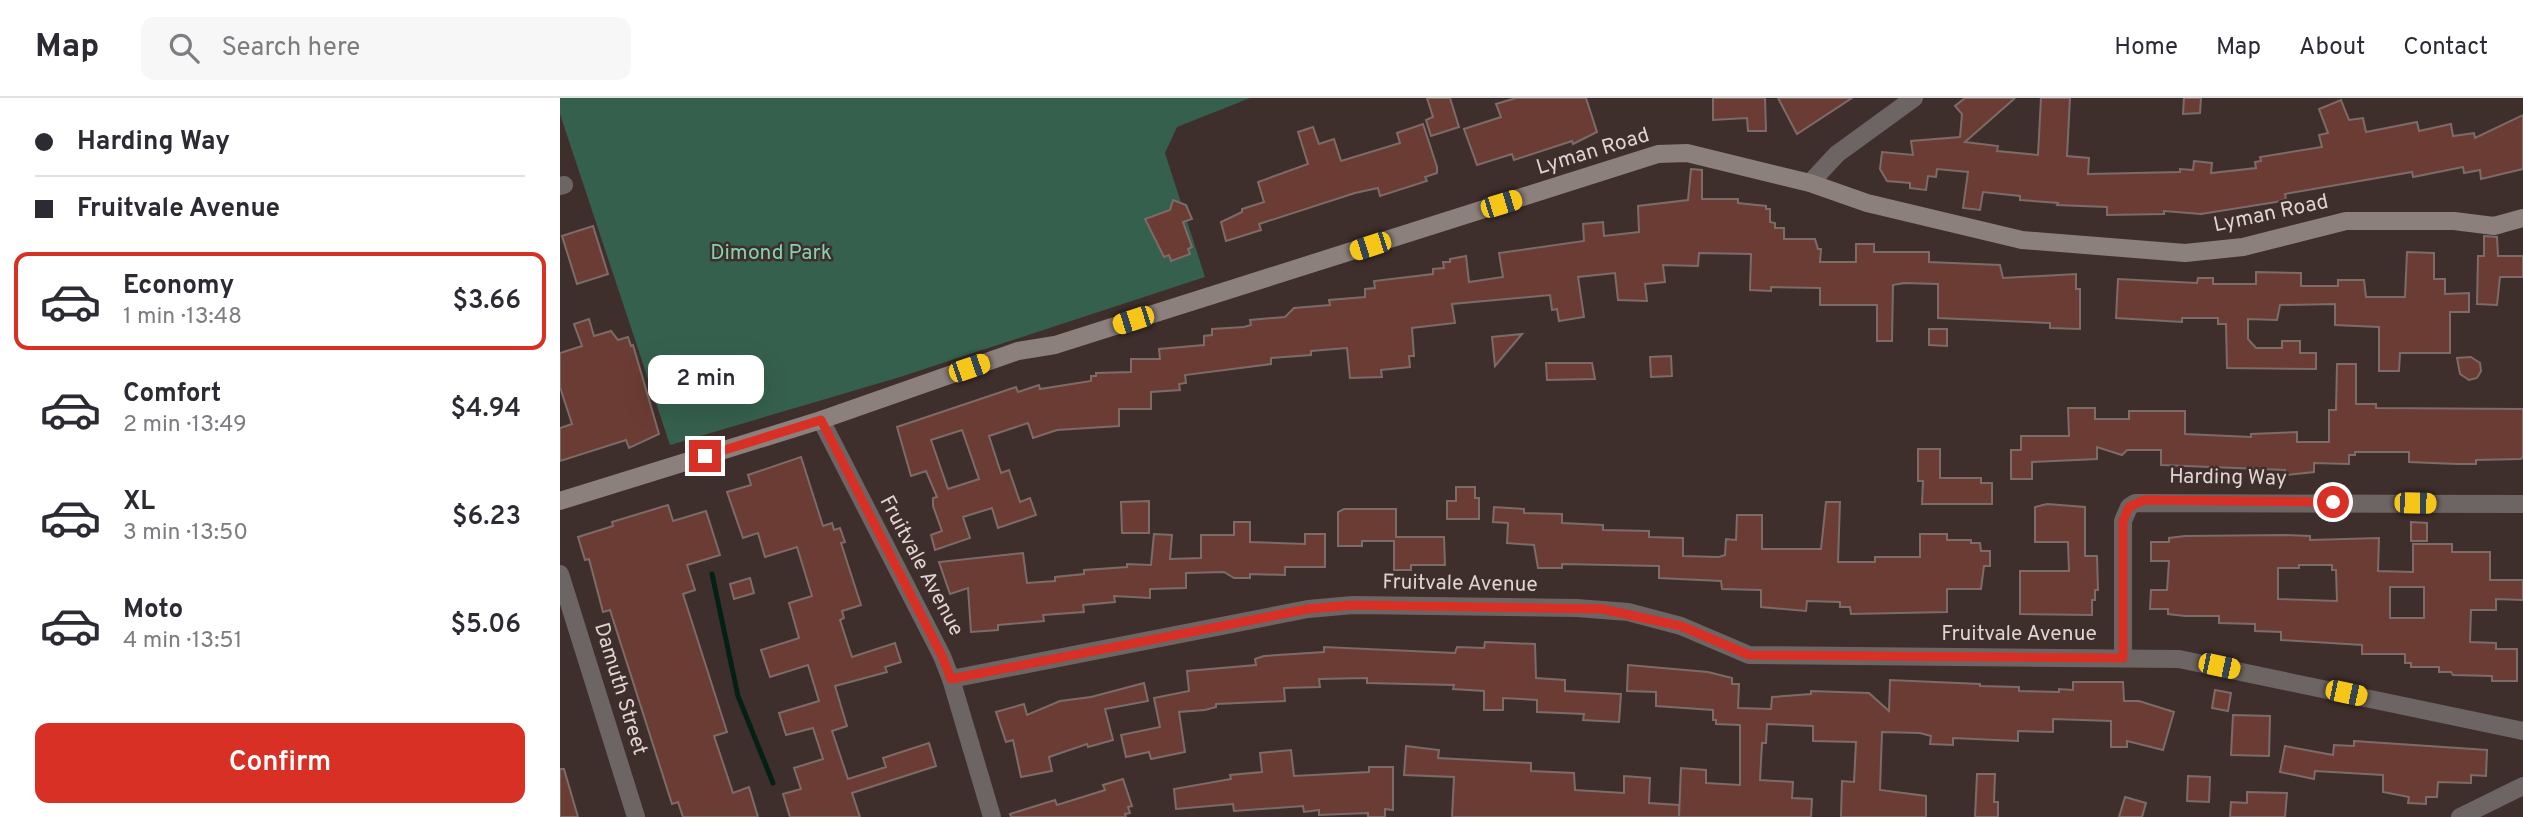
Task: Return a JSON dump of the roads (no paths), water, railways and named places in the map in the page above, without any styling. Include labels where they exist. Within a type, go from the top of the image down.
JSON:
[{"type":"street","points":[[1810,183],[1837,154],[1914,98]]},
{"type":"street","name":"Lyman Road","points":[[821,420],[1018,351],[1068,341],[1658,154],[1687,153],[1810,183],[1867,203],[2022,240],[2185,253],[2243,247],[2346,221],[2454,221],[2494,226],[2523,218]]},
{"type":"street","points":[[560,501],[821,420]]},
{"type":"street","name":"Fruitvale Avenue","points":[[821,420],[937,646],[951,679],[1308,609],[1353,605],[1577,608],[1628,612],[1681,626],[1749,655],[2194,661],[2523,731]]},
{"type":"street","name":"Harding Way","points":[[2123,658],[2123,521],[2129,507],[2135,503],[2523,504]]},
{"type":"street","name":"Damuth Street","points":[[560,574],[636,817]]},
{"type":"street","points":[[951,679],[992,817]]},
{"type":"street","points":[[2460,817],[2523,786]]},
{"type":"waterway","points":[[712,574],[738,696],[773,783]]},
{"type":"park label","name":"Dimond Park","points":[[771,253]]}]
